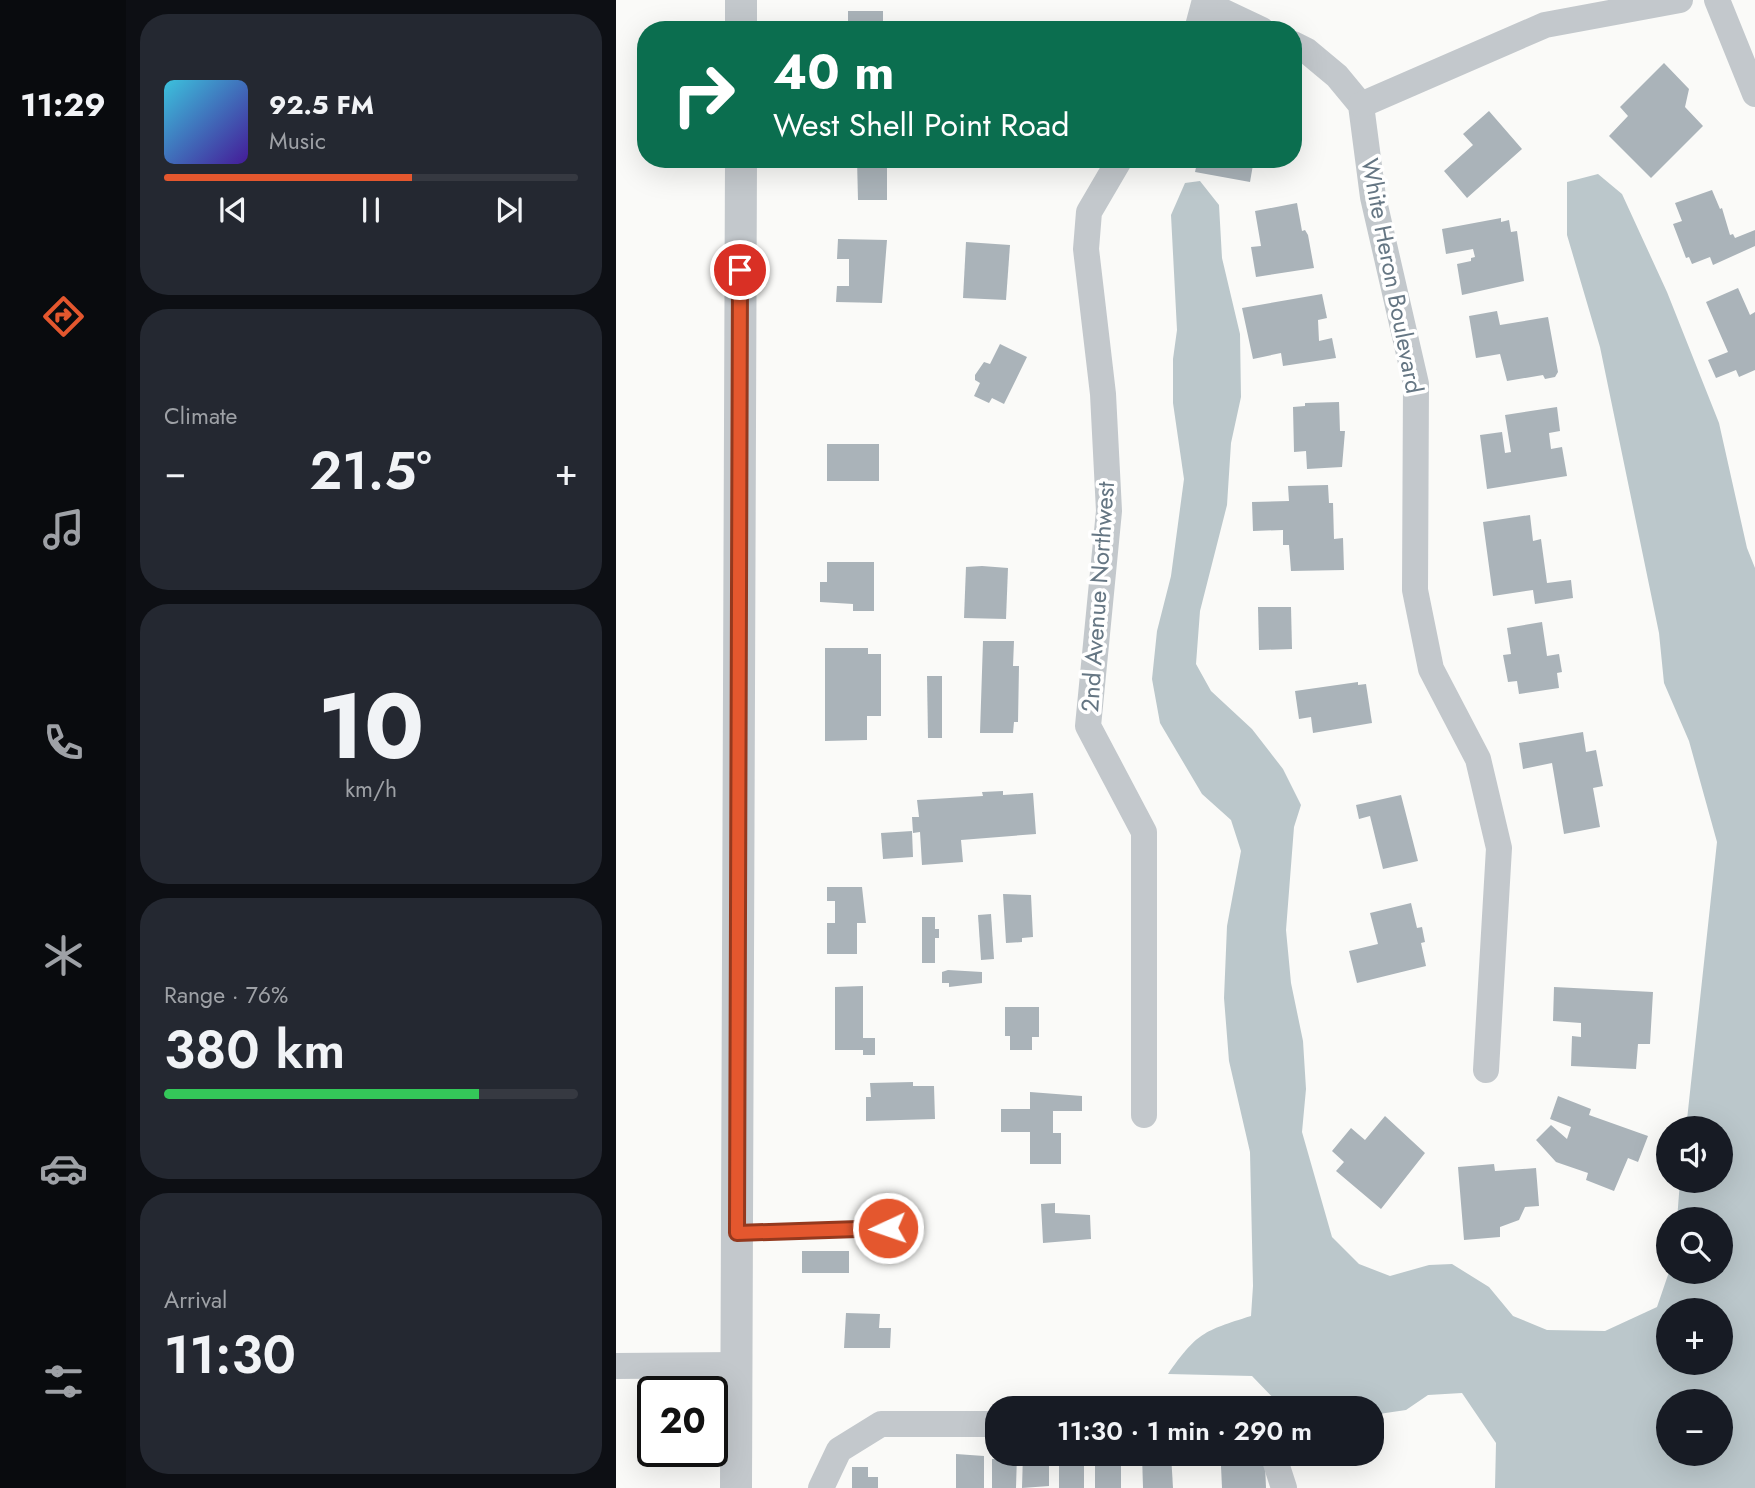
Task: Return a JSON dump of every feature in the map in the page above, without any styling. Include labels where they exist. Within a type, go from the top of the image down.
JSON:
[{"type":"street","points":[[741,0],[741,21]]},
{"type":"street","points":[[1302,48],[1337,76],[1361,105],[1545,25],[1680,0]]},
{"type":"street","points":[[1717,0],[1755,94]]},
{"type":"street","points":[[1200,21],[1206,1],[1245,21]]},
{"type":"street","name":"White Heron Boulevard","points":[[1361,105],[1373,197],[1416,384],[1415,590],[1431,669],[1478,759],[1499,848],[1486,1070]]},
{"type":"street","points":[[736,1488],[741,168]]},
{"type":"street","name":"2nd Avenue Northwest","points":[[1115,168],[1089,212],[1086,249],[1103,394],[1109,511],[1088,726],[1144,832],[1144,1115]]},
{"type":"street","points":[[616,1366],[736,1365]]},
{"type":"street","points":[[821,1488],[839,1450],[881,1424],[985,1424]]},
{"type":"street","points":[[1277,1466],[1284,1488]]},
{"type":"lane","points":[[737,1233],[888,1228]]},
{"type":"shaded area","points":[[1598,174],[1622,194],[1667,292],[1719,423],[1747,548],[1755,568],[1755,1488],[1495,1488],[1496,1443],[1462,1393],[1428,1395],[1406,1410],[1384,1413],[1384,1396],[1271,1396],[1252,1376],[1168,1374],[1186,1350],[1202,1335],[1251,1316],[1253,1286],[1250,1152],[1229,1061],[1224,998],[1227,926],[1241,851],[1231,820],[1202,794],[1160,723],[1152,679],[1157,631],[1171,576],[1184,479],[1173,403],[1173,359],[1177,330],[1171,215],[1185,183],[1200,181],[1219,205],[1222,258],[1240,334],[1241,397],[1231,443],[1227,505],[1200,611],[1196,664],[1211,691],[1252,729],[1283,769],[1301,805],[1294,827],[1286,930],[1291,983],[1303,1041],[1306,1089],[1302,1132],[1332,1237],[1359,1264],[1390,1276],[1429,1265],[1452,1264],[1489,1287],[1513,1316],[1547,1330],[1605,1331],[1656,1307],[1656,1375],[1733,1375],[1733,1298],[1660,1298],[1665,1284],[1733,1284],[1733,1207],[1678,1207],[1679,1193],[1733,1193],[1733,1116],[1687,1116],[1717,842],[1689,741],[1664,683],[1659,633],[1600,347],[1567,235],[1567,182]]},
{"type":"building","points":[[848,11],[883,11],[883,21],[848,21]]},
{"type":"building","points":[[1664,63],[1689,89],[1685,107],[1703,126],[1651,178],[1609,136],[1628,116],[1620,107]]},
{"type":"building","points":[[1489,111],[1522,149],[1467,198],[1444,171],[1473,145],[1463,134]]},
{"type":"building","points":[[857,168],[887,168],[887,200],[858,200]]},
{"type":"building","points":[[1196,168],[1252,168],[1250,182],[1195,172]]},
{"type":"building","points":[[1712,190],[1720,209],[1722,208],[1730,235],[1733,234],[1735,238],[1755,230],[1755,246],[1713,265],[1710,257],[1692,264],[1689,257],[1686,258],[1673,224],[1682,221],[1675,203]]},
{"type":"building","points":[[1297,203],[1302,231],[1305,230],[1308,235],[1314,268],[1256,277],[1251,247],[1261,246],[1255,211]]},
{"type":"building","points":[[1501,218],[1501,222],[1509,220],[1511,232],[1517,231],[1524,281],[1462,295],[1457,264],[1471,261],[1471,258],[1475,257],[1473,249],[1446,254],[1442,229]]},
{"type":"building","points":[[838,239],[887,240],[882,303],[836,302],[837,286],[849,286],[849,259],[837,259]]},
{"type":"building","points":[[966,242],[1010,245],[1006,300],[963,298]]},
{"type":"building","points":[[1738,288],[1750,315],[1755,312],[1755,370],[1739,377],[1736,370],[1716,378],[1708,360],[1728,352],[1706,302]]},
{"type":"building","points":[[1322,294],[1327,318],[1318,320],[1319,341],[1332,338],[1336,358],[1283,366],[1281,353],[1253,359],[1242,308]]},
{"type":"building","points":[[1497,311],[1500,325],[1548,317],[1558,372],[1555,377],[1545,379],[1543,375],[1507,381],[1500,354],[1476,358],[1469,316]]},
{"type":"building","points":[[1000,344],[1027,357],[1004,404],[992,398],[989,403],[974,396],[980,383],[975,380],[975,375],[984,362],[990,364]]},
{"type":"building","points":[[1339,402],[1340,431],[1345,431],[1342,467],[1307,469],[1306,451],[1294,452],[1293,407],[1305,406],[1305,403]]},
{"type":"building","points":[[1557,407],[1560,431],[1549,433],[1551,449],[1562,447],[1567,476],[1487,489],[1480,435],[1502,432],[1505,453],[1511,452],[1505,415]]},
{"type":"building","points":[[827,444],[879,444],[879,481],[827,481]]},
{"type":"building","points":[[1328,485],[1329,503],[1333,503],[1334,539],[1343,538],[1344,570],[1291,571],[1289,545],[1283,545],[1283,530],[1253,531],[1252,502],[1289,501],[1288,486]]},
{"type":"building","points":[[1530,515],[1533,541],[1541,539],[1547,583],[1571,580],[1573,598],[1535,604],[1533,590],[1493,596],[1483,522]]},
{"type":"building","points":[[827,562],[874,562],[874,611],[853,611],[853,604],[820,602],[820,582],[827,582]]},
{"type":"building","points":[[966,567],[1008,568],[1006,619],[964,618]]},
{"type":"building","points":[[1258,607],[1291,607],[1292,649],[1259,650]]},
{"type":"building","points":[[1542,622],[1547,656],[1559,654],[1562,672],[1557,673],[1559,688],[1519,694],[1517,681],[1508,682],[1503,655],[1511,654],[1507,628]]},
{"type":"building","points":[[983,641],[1014,641],[1013,666],[1019,666],[1018,722],[1014,722],[1013,733],[980,733]]},
{"type":"building","points":[[825,648],[868,648],[868,654],[881,654],[881,716],[867,716],[867,740],[825,741]]},
{"type":"building","points":[[927,676],[942,676],[942,738],[928,738]]},
{"type":"building","points":[[1358,682],[1358,685],[1366,684],[1372,723],[1313,733],[1311,717],[1299,719],[1295,691]]},
{"type":"building","points":[[1583,732],[1586,752],[1596,750],[1603,786],[1593,788],[1600,827],[1564,834],[1552,763],[1523,769],[1519,743]]},
{"type":"building","points":[[1003,791],[1003,795],[1033,793],[1036,834],[961,840],[963,862],[922,865],[920,832],[913,833],[912,817],[919,817],[917,800],[983,796],[982,792]]},
{"type":"building","points":[[1401,795],[1418,861],[1383,869],[1370,816],[1359,819],[1356,805]]},
{"type":"building","points":[[912,831],[913,857],[883,859],[881,833]]},
{"type":"building","points":[[827,887],[862,887],[866,923],[857,923],[857,954],[827,954],[827,923],[835,923],[835,901],[827,901]]},
{"type":"building","points":[[1003,894],[1031,895],[1033,937],[1022,938],[1022,942],[1006,943]]},
{"type":"building","points":[[1411,903],[1417,928],[1422,927],[1425,942],[1421,943],[1426,966],[1357,983],[1349,951],[1378,944],[1370,913]]},
{"type":"building","points":[[991,914],[994,959],[981,960],[978,915]]},
{"type":"building","points":[[922,917],[935,917],[935,929],[939,929],[939,938],[935,938],[935,963],[922,963]]},
{"type":"building","points":[[942,972],[982,972],[982,983],[949,987],[949,983],[942,983]]},
{"type":"building","points":[[863,986],[863,1038],[875,1038],[875,1055],[863,1055],[863,1050],[835,1050],[835,987]]},
{"type":"building","points":[[1554,987],[1653,992],[1650,1044],[1638,1044],[1636,1069],[1571,1066],[1572,1036],[1581,1037],[1581,1023],[1553,1021]]},
{"type":"building","points":[[1005,1007],[1039,1007],[1039,1037],[1032,1037],[1032,1050],[1010,1050],[1010,1036],[1005,1036]]},
{"type":"building","points":[[913,1082],[913,1086],[934,1086],[935,1119],[866,1121],[866,1097],[871,1097],[870,1083]]},
{"type":"building","points":[[1030,1092],[1082,1096],[1082,1111],[1053,1111],[1053,1133],[1061,1133],[1061,1164],[1030,1164],[1030,1132],[1001,1132],[1001,1109],[1030,1109]]},
{"type":"building","points":[[1558,1096],[1591,1109],[1589,1115],[1648,1136],[1638,1162],[1628,1158],[1614,1191],[1586,1180],[1588,1173],[1556,1162],[1536,1140],[1551,1125],[1567,1139],[1571,1127],[1550,1119]]},
{"type":"building","points":[[1385,1116],[1425,1153],[1381,1209],[1336,1171],[1344,1162],[1332,1151],[1351,1128],[1365,1140]]},
{"type":"building","points":[[1494,1164],[1495,1171],[1536,1168],[1539,1206],[1525,1207],[1519,1220],[1500,1227],[1500,1237],[1464,1240],[1458,1167]]},
{"type":"building","points":[[1055,1203],[1055,1213],[1090,1215],[1091,1239],[1043,1243],[1041,1204]]},
{"type":"building","points":[[802,1251],[849,1251],[849,1273],[802,1273]]},
{"type":"building","points":[[846,1313],[880,1314],[879,1328],[891,1328],[890,1348],[844,1348]]},
{"type":"building","points":[[956,1454],[984,1456],[984,1488],[956,1488]]},
{"type":"building","points":[[992,1466],[1017,1466],[1016,1488],[992,1488]]},
{"type":"building","points":[[1023,1466],[1049,1466],[1049,1486],[1022,1488]]},
{"type":"building","points":[[1059,1466],[1084,1466],[1084,1488],[1059,1488]]},
{"type":"building","points":[[1095,1466],[1121,1466],[1121,1488],[1095,1488]]},
{"type":"building","points":[[1142,1466],[1172,1466],[1173,1488],[1143,1488]]},
{"type":"building","points":[[1221,1466],[1265,1466],[1266,1488],[1222,1488]]},
{"type":"building","points":[[852,1467],[868,1467],[868,1477],[878,1477],[878,1488],[852,1488]]},
{"type":"route","points":[[740,270],[737,1233],[888,1228]]}]
